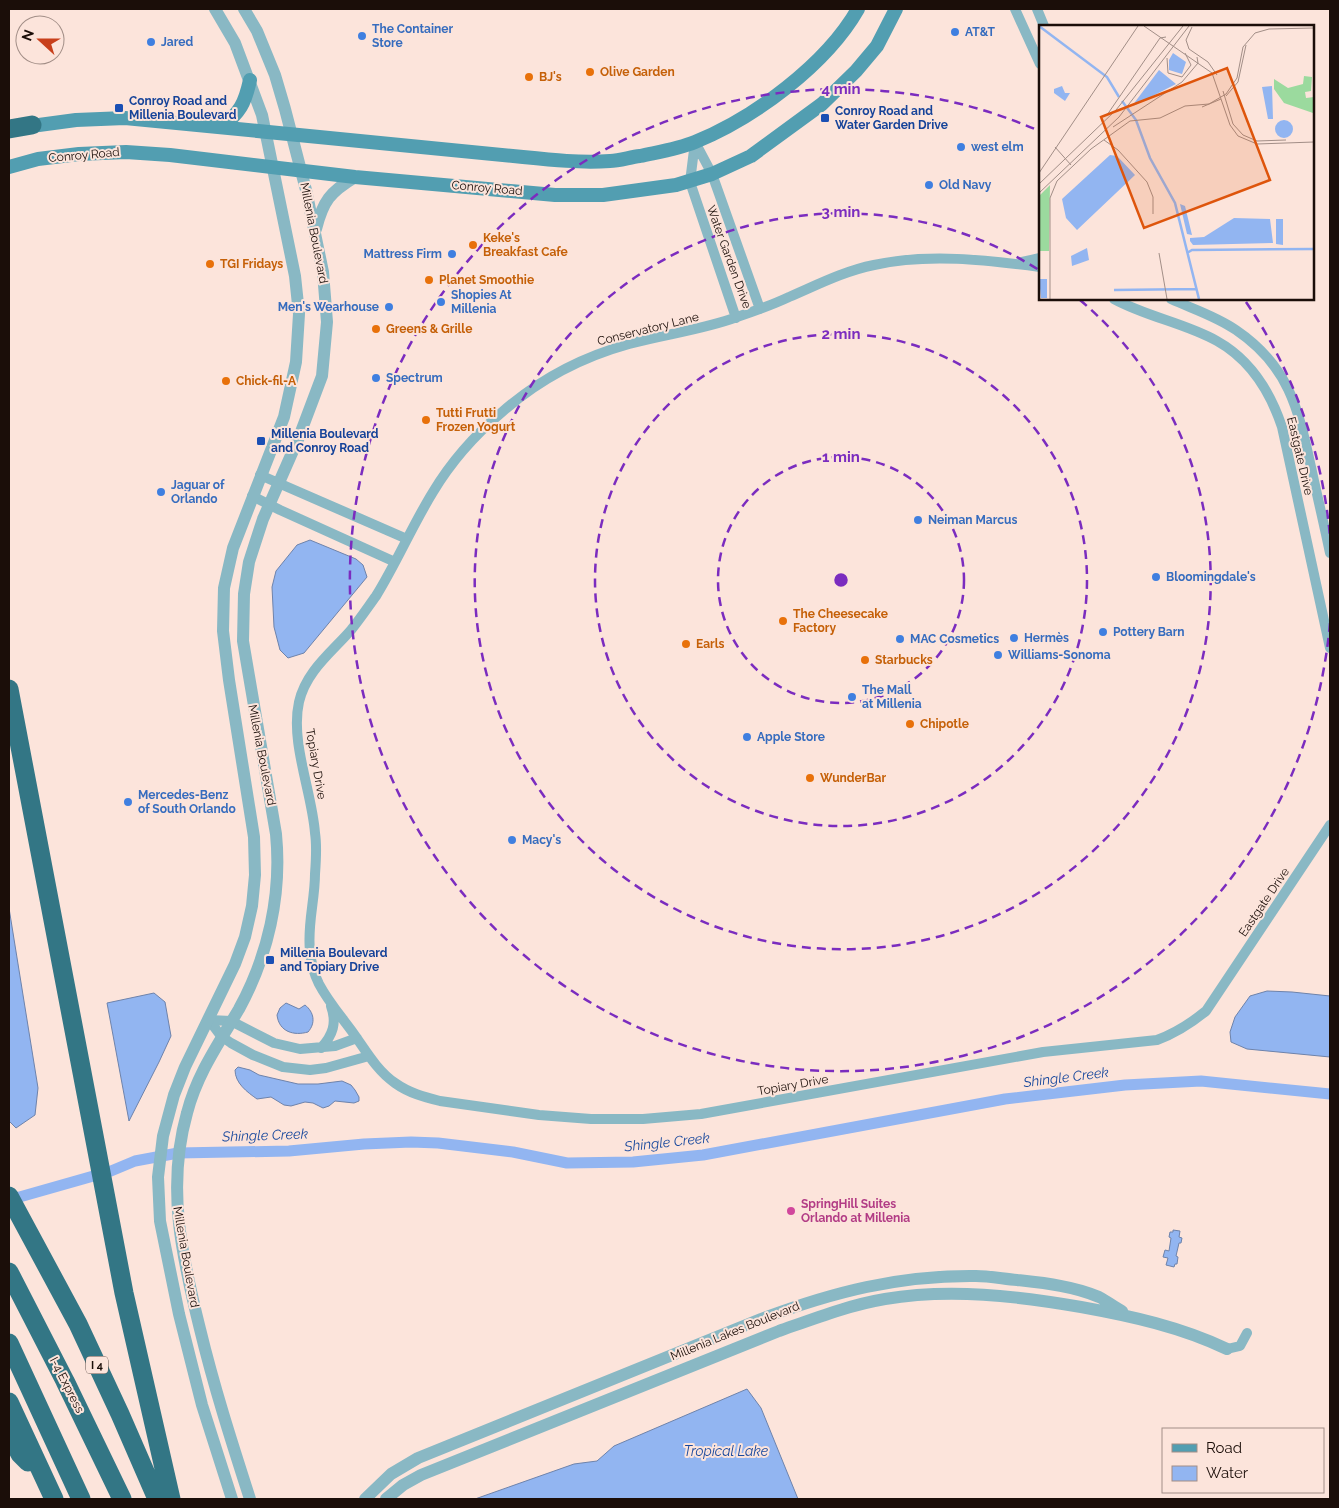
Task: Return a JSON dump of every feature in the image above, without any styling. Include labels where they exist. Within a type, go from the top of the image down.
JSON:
[{"type":"highway","points":[[9,130],[32,125]]},
{"type":"highway","points":[[9,689],[124,1292],[171,1499]]},
{"type":"highway","name":"I 4","points":[[9,1196],[80,1330],[120,1414],[157,1499]]},
{"type":"highway","name":"I-4 Express","points":[[9,1272],[65,1381],[122,1499]]},
{"type":"highway","points":[[9,1343],[81,1499]]},
{"type":"highway","points":[[9,1402],[54,1499]]},
{"type":"highway","points":[[9,1434],[20,1454],[46,1481]]},
{"type":"main road","points":[[32,125],[76,120],[125,118],[564,161],[612,161],[695,142],[762,106],[797,79],[829,47],[858,9]]},
{"type":"main road","name":"Conroy Road","points":[[9,167],[46,158],[78,154],[126,152],[170,155],[354,177],[555,195],[603,195],[676,185],[712,174],[751,156],[822,104],[856,71],[877,46],[896,9]]},
{"type":"main road","points":[[221,127],[240,110],[247,96],[250,80]]},
{"type":"street","name":"Millenia Boulevard","points":[[215,9],[235,43],[262,115],[297,285],[299,333],[295,371],[284,417],[233,548],[224,588],[223,631],[238,747],[253,828],[255,856],[252,906],[242,946],[233,969],[180,1080],[163,1136],[158,1177],[160,1221],[179,1314],[202,1405],[232,1499]]},
{"type":"street","name":"Millenia Boulevard","points":[[244,9],[257,31],[275,75],[292,135],[323,272],[328,322],[322,376],[299,437],[269,503],[255,542],[247,573],[243,604],[243,641],[251,696],[275,825],[277,881],[272,919],[262,956],[248,991],[221,1036],[200,1076],[191,1099],[181,1135],[176,1176],[178,1222],[194,1305],[220,1404],[250,1499]]},
{"type":"street","points":[[1014,9],[1039,62]]},
{"type":"street","points":[[1036,9],[1044,25]]},
{"type":"street","name":"Water Garden Drive","points":[[695,142],[712,174],[760,309]]},
{"type":"street","points":[[690,182],[695,142]]},
{"type":"street","points":[[315,234],[321,210],[329,196],[354,177]]},
{"type":"street","name":"Water Garden Drive","points":[[690,182],[736,318],[830,278],[871,265],[937,258],[1039,267]]},
{"type":"street","name":"Water Garden Drive","points":[[1006,263],[1024,262],[1039,258]]},
{"type":"street","name":"Eastgate Drive","points":[[1116,300],[1217,341],[1240,358],[1271,396],[1283,430],[1330,648]]},
{"type":"street","name":"Eastgate Drive","points":[[1173,300],[1235,329],[1264,354],[1285,382],[1299,413],[1330,553]]},
{"type":"street","name":"Conservatory Lane","points":[[395,562],[430,496],[451,465],[484,428],[503,410],[529,391],[593,356],[628,344],[712,326],[736,318]]},
{"type":"street","points":[[260,475],[407,539]]},
{"type":"street","points":[[252,496],[395,562]]},
{"type":"street","name":"Topiary Drive","points":[[395,562],[364,613],[310,676],[302,691],[296,726],[315,833],[315,884],[310,915],[310,953],[318,982],[378,1069],[393,1082],[409,1092],[440,1102],[575,1118],[622,1120],[670,1118],[1043,1052],[1157,1040],[1191,1024],[1206,1011],[1219,993]]},
{"type":"street","name":"Eastgate Drive","points":[[1219,993],[1330,825]]},
{"type":"street","name":"Topiary Drive","points":[[321,1048],[329,1040],[333,1031],[334,1021],[327,997]]},
{"type":"street","points":[[209,1020],[231,1021],[274,1043],[300,1049],[335,1046],[357,1038]]},
{"type":"street","points":[[209,1020],[221,1036],[268,1062],[294,1069],[326,1068],[369,1056]]},
{"type":"street","name":"Millenia Lakes Boulevard","points":[[365,1499],[391,1474],[418,1458],[784,1310],[858,1288],[935,1276],[978,1276],[1035,1282],[1073,1289],[1099,1297],[1128,1315]]},
{"type":"street","name":"Millenia Lakes Boulevard","points":[[386,1499],[403,1485],[421,1475],[779,1331],[883,1299],[989,1294],[1042,1300],[1128,1315],[1203,1337],[1227,1349]]},
{"type":"street","points":[[1227,1349],[1240,1346],[1247,1333]]},
{"type":"water","points":[[310,540],[356,559],[363,565],[367,577],[304,653],[288,658],[280,650],[274,627],[272,587],[276,571],[297,545]]},
{"type":"water","points":[[9,908],[38,1088],[35,1115],[16,1128],[9,1121]]},
{"type":"water","points":[[1267,991],[1330,996],[1330,1057],[1247,1049],[1231,1042],[1230,1032],[1235,1017],[1250,996]]},
{"type":"water","points":[[154,993],[165,1002],[171,1036],[129,1121],[107,1003]]},
{"type":"water","points":[[286,1003],[299,1009],[305,1005],[308,1008],[312,1014],[313,1021],[308,1032],[293,1033],[284,1029],[278,1021],[277,1015],[280,1008]]},
{"type":"water","points":[[238,1067],[259,1075],[298,1084],[342,1081],[351,1085],[359,1097],[359,1101],[354,1103],[335,1101],[323,1108],[313,1103],[305,1102],[291,1106],[284,1105],[271,1097],[257,1099],[239,1083],[235,1070]]},
{"type":"water","points":[[1173,1230],[1180,1231],[1179,1237],[1182,1238],[1176,1256],[1178,1257],[1177,1264],[1174,1267],[1166,1265],[1168,1258],[1163,1257],[1165,1250],[1169,1251],[1171,1238],[1169,1237],[1170,1232],[1173,1232]]},
{"type":"water","name":"Tropical Lake","points":[[747,1389],[761,1408],[798,1499],[475,1499],[574,1464],[597,1461],[614,1446]]},
{"type":"waterway","name":"Shingle Creek","points":[[9,1200],[111,1171],[135,1161],[178,1153],[289,1151],[411,1142],[438,1143],[513,1152],[567,1163],[633,1162],[703,1155],[1005,1099],[1125,1085],[1201,1081],[1330,1094]]},
{"type":"place","name":"AT&T","points":[[955,32]]},
{"type":"place","name":"The Container Store","points":[[362,36]]},
{"type":"place","name":"Jared","points":[[151,42]]},
{"type":"place","name":"Olive Garden","points":[[590,72]]},
{"type":"place","name":"BJ's","points":[[529,77]]},
{"type":"place","name":"Conroy Road and Millenia Boulevard","points":[[119,108]]},
{"type":"place","name":"Conroy Road and Water Garden Drive","points":[[825,118]]},
{"type":"place","name":"west elm","points":[[961,147]]},
{"type":"place","name":"Old Navy","points":[[929,185]]},
{"type":"place","name":"Keke's Breakfast Cafe","points":[[473,245]]},
{"type":"place","name":"Mattress Firm","points":[[452,254]]},
{"type":"place","name":"TGI Fridays","points":[[210,264]]},
{"type":"place","name":"Planet Smoothie","points":[[429,280]]},
{"type":"place","name":"Shopies At Millenia","points":[[441,302]]},
{"type":"place","name":"Men's Wearhouse","points":[[389,307]]},
{"type":"place","name":"Greens & Grille","points":[[376,329]]},
{"type":"place","name":"Spectrum","points":[[376,378]]},
{"type":"place","name":"Chick-fil-A","points":[[226,381]]},
{"type":"place","name":"Tutti Frutti Frozen Yogurt","points":[[426,420]]},
{"type":"place","name":"Millenia Boulevard and Conroy Road","points":[[261,441]]},
{"type":"place","name":"Jaguar of Orlando","points":[[161,492]]},
{"type":"place","name":"Neiman Marcus","points":[[918,520]]},
{"type":"place","name":"Bloomingdale's","points":[[1156,577]]},
{"type":"place","name":"The Cheesecake Factory","points":[[783,621]]},
{"type":"place","name":"Pottery Barn","points":[[1103,632]]},
{"type":"place","name":"Hermès","points":[[1014,638]]},
{"type":"place","name":"MAC Cosmetics","points":[[900,639]]},
{"type":"place","name":"Earls","points":[[686,644]]},
{"type":"place","name":"Williams-Sonoma","points":[[998,655]]},
{"type":"place","name":"Starbucks","points":[[865,660]]},
{"type":"place","name":"The Mall at Millenia","points":[[852,697]]},
{"type":"place","name":"Chipotle","points":[[910,724]]},
{"type":"place","name":"Apple Store","points":[[747,737]]},
{"type":"place","name":"WunderBar","points":[[810,778]]},
{"type":"place","name":"Mercedes-Benz of South Orlando","points":[[128,802]]},
{"type":"place","name":"Macy's","points":[[512,840]]},
{"type":"place","name":"Millenia Boulevard and Topiary Drive","points":[[270,960]]},
{"type":"place","name":"SpringHill Suites Orlando at Millenia","points":[[791,1211]]}]
